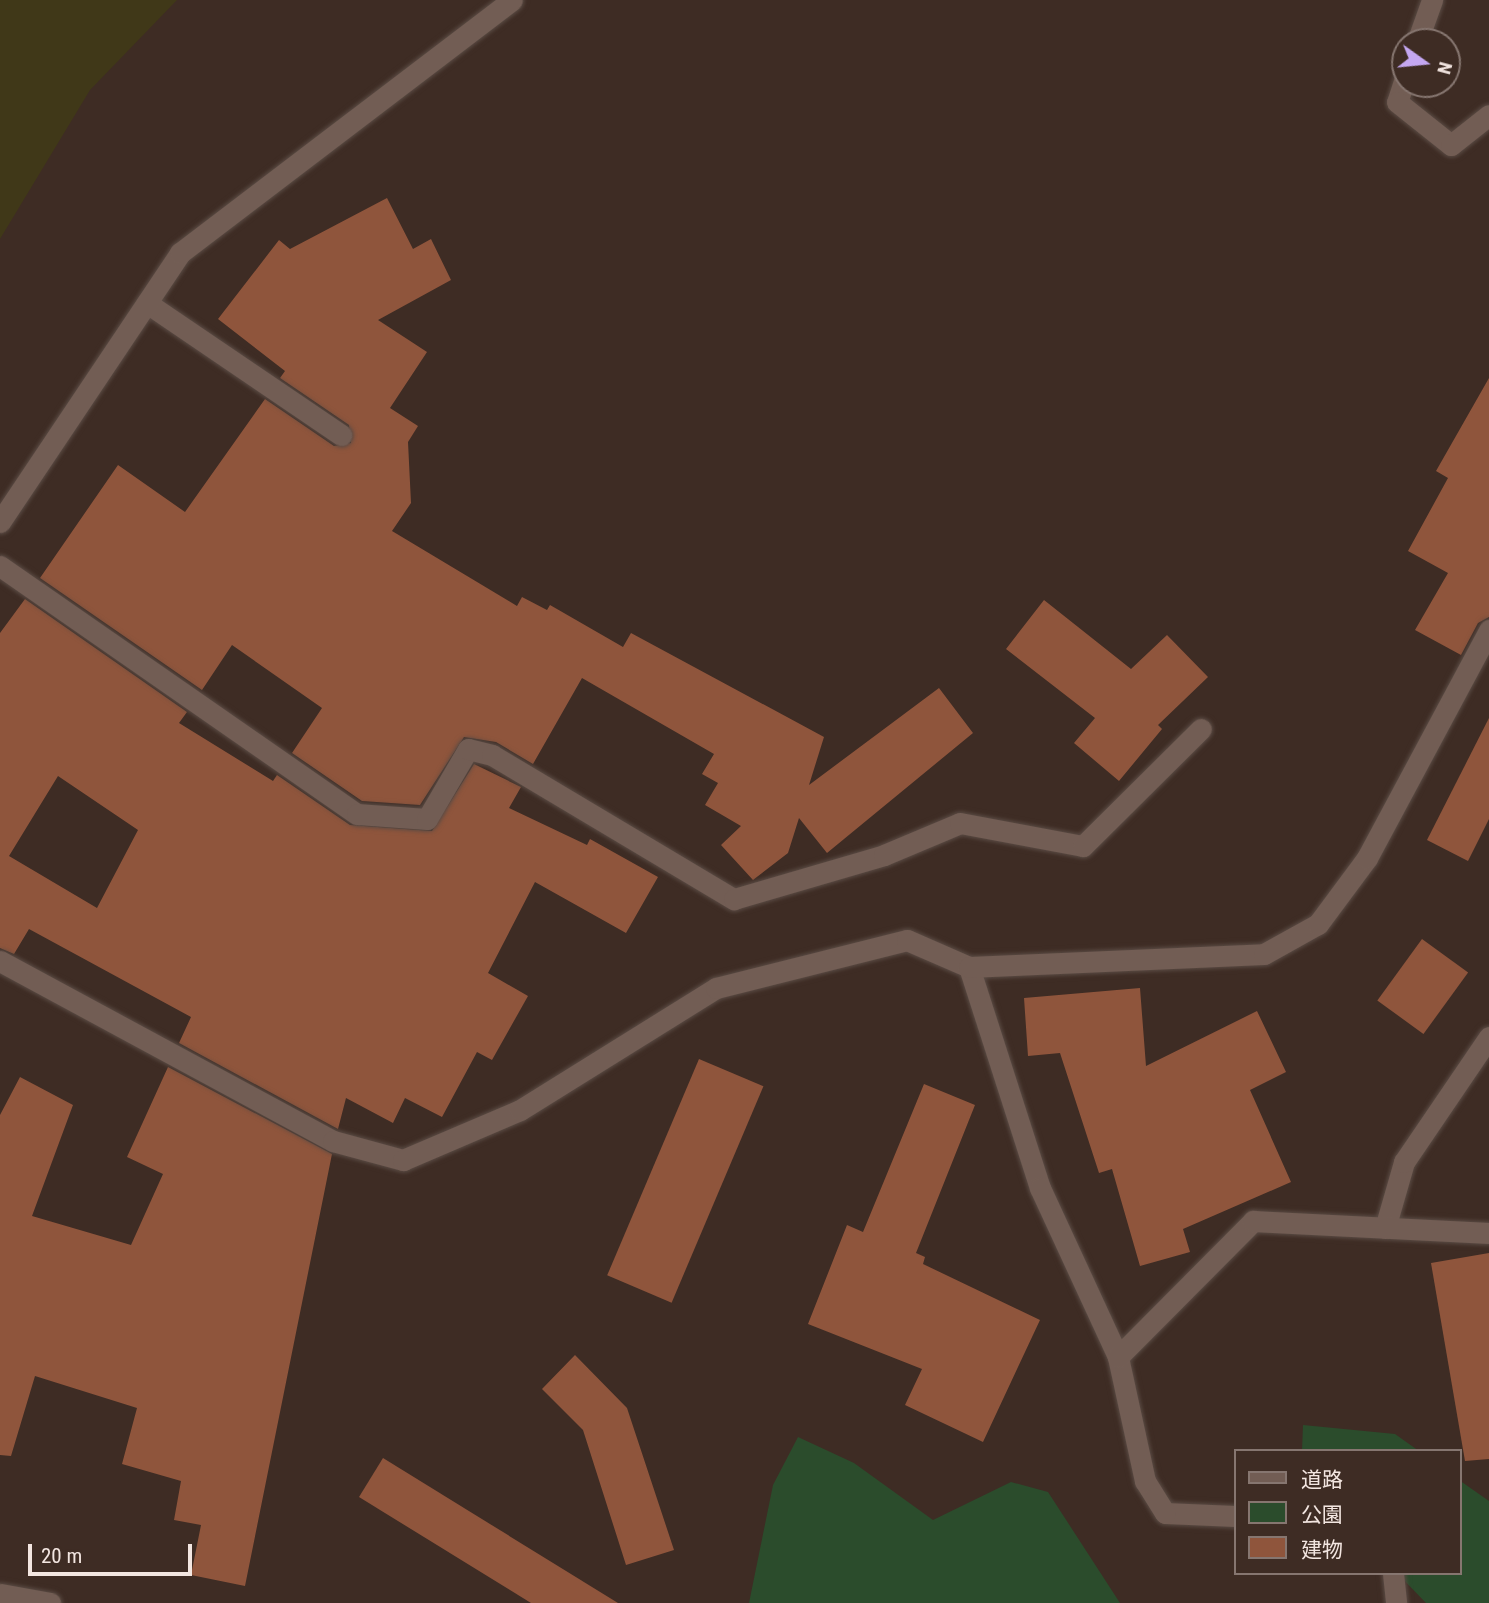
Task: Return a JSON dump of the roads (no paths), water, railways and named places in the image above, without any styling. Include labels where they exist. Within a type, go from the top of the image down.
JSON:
[{"type":"street","points":[[0,522],[180,253],[512,0]]},
{"type":"street","points":[[1422,28],[1432,0]]},
{"type":"street","points":[[1398,98],[1396,102],[1451,145],[1489,115]]},
{"type":"street","points":[[147,303],[341,435]]},
{"type":"street","points":[[0,566],[357,814],[427,819],[468,749],[492,755],[734,899],[884,855],[960,823],[1083,846],[1201,729]]},
{"type":"street","points":[[0,961],[333,1141],[403,1160],[520,1110],[716,988],[907,940],[969,967],[1264,954],[1318,924],[1367,858],[1489,630]]},
{"type":"street","points":[[969,967],[1040,1188],[1118,1357],[1145,1481],[1164,1513],[1234,1516]]},
{"type":"street","points":[[1385,1228],[1404,1162],[1489,1037]]},
{"type":"street","points":[[1118,1357],[1253,1221],[1489,1233]]},
{"type":"street","points":[[1393,1575],[1395,1603]]},
{"type":"street","points":[[0,1594],[50,1603]]}]
